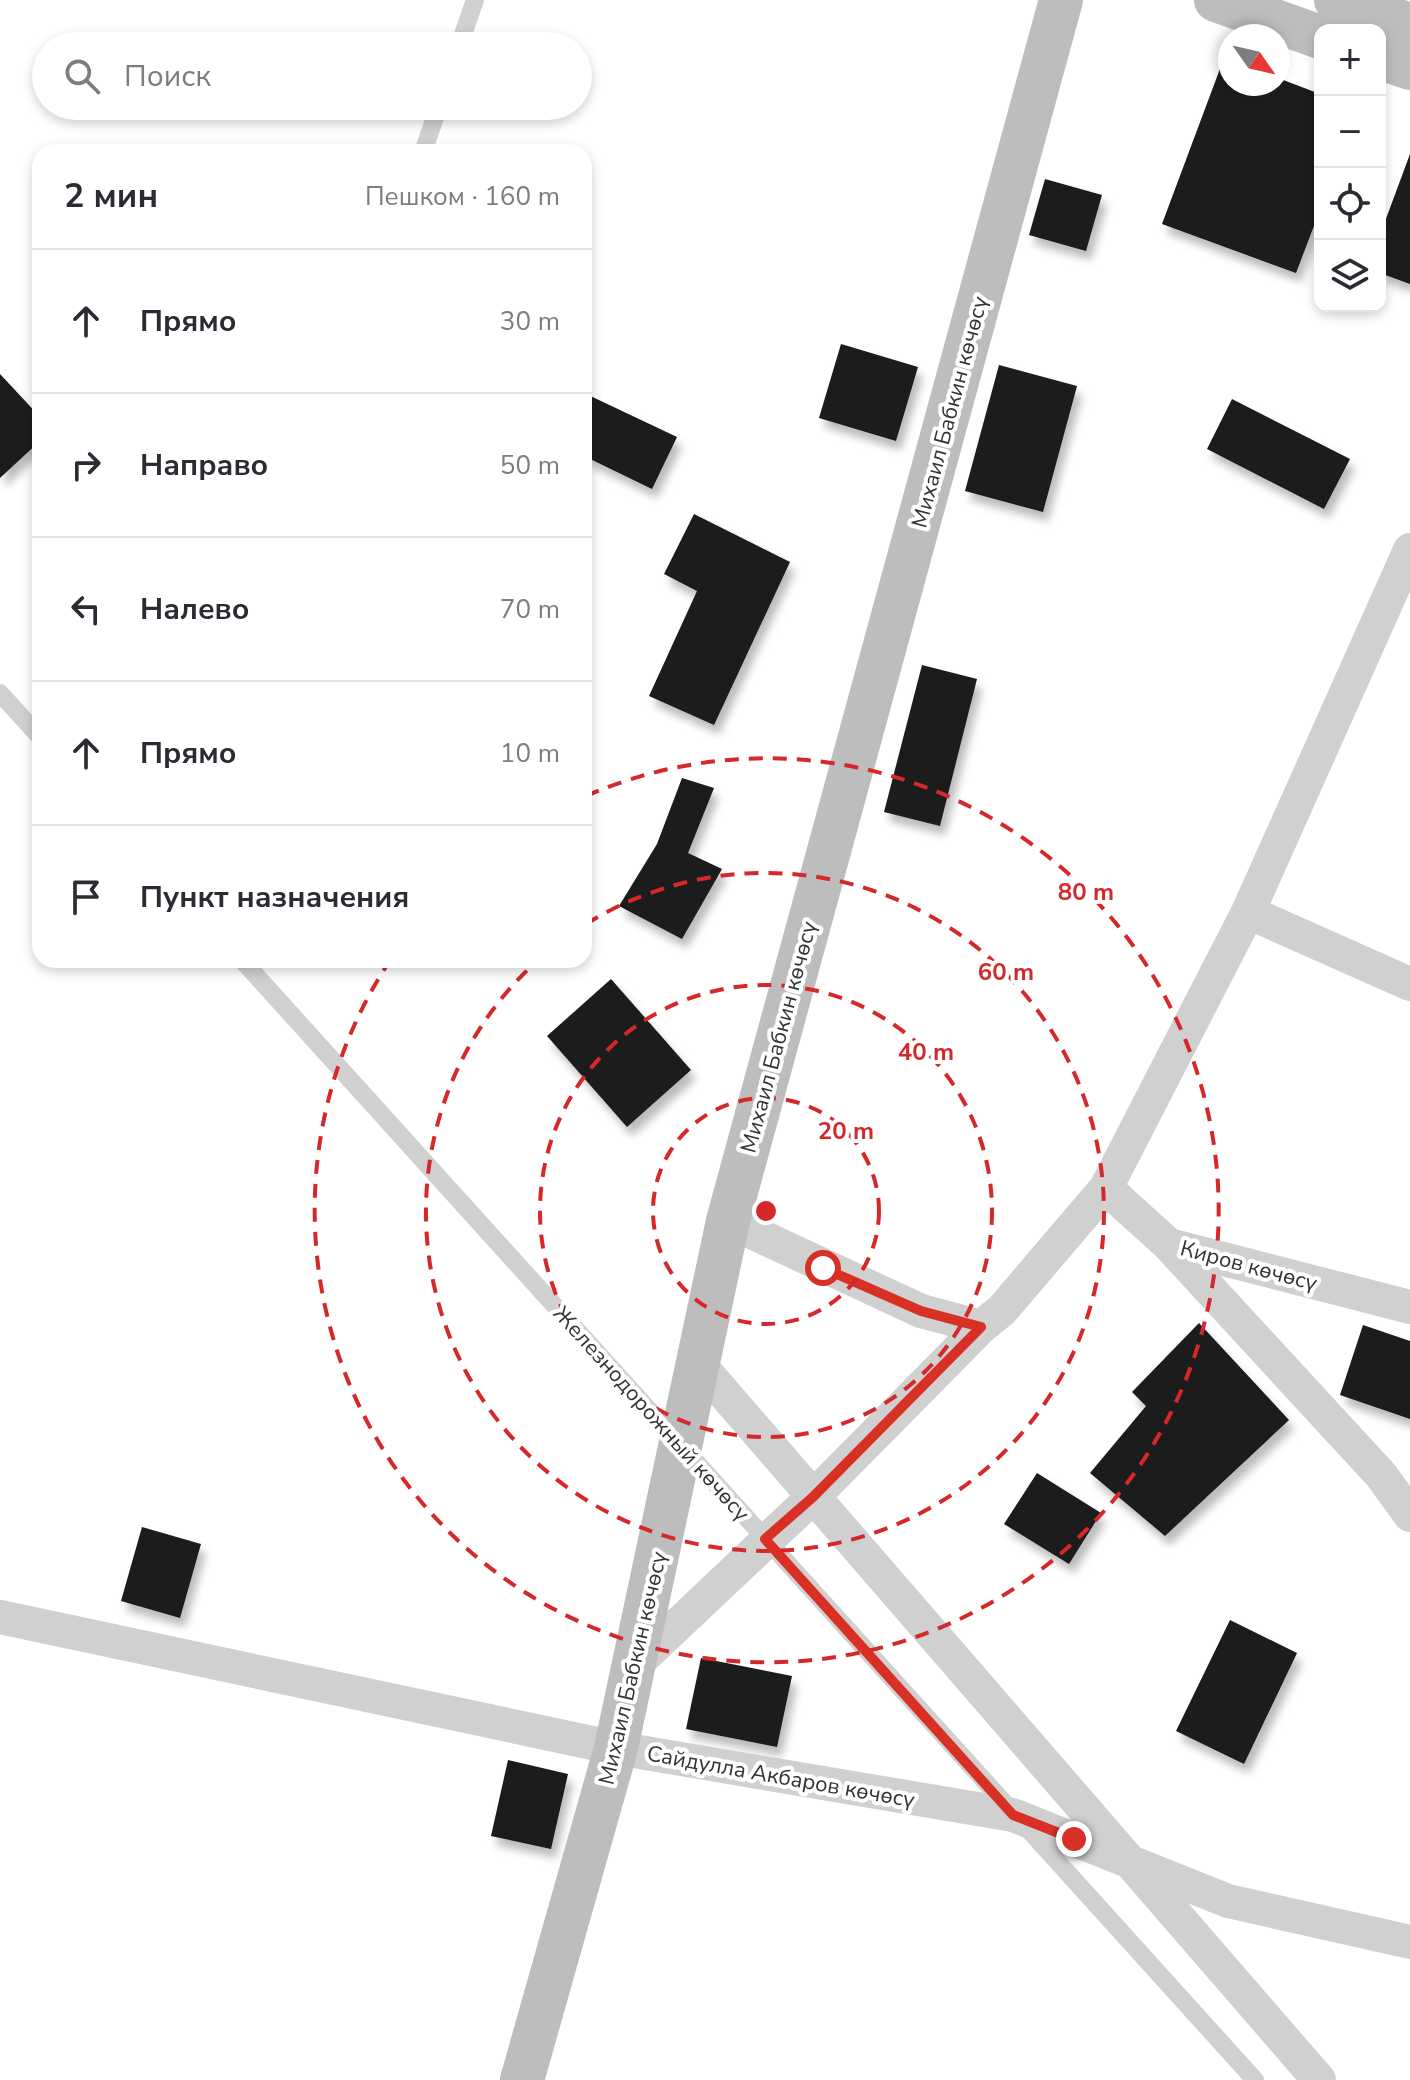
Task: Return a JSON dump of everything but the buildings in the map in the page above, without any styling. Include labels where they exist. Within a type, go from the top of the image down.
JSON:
[{"type":"main road","name":"Михаил Бабкин көчөсү","points":[[522,2080],[616,1748],[728,1221],[1061,0]]},
{"type":"main road","points":[[1216,0],[1314,35]]},
{"type":"main road","points":[[1336,0],[1410,25]]},
{"type":"main road","points":[[1386,60],[1410,68]]},
{"type":"street","points":[[635,1665],[765,1539],[813,1497],[981,1327],[1002,1310],[1106,1188],[1248,912],[1410,550]]},
{"type":"street","points":[[1248,912],[1410,984]]},
{"type":"street","name":"Киров көчөсү","points":[[1106,1188],[1169,1245],[1410,1307]]},
{"type":"street","points":[[728,1221],[921,1311],[981,1327]]},
{"type":"street","points":[[1169,1245],[1381,1475],[1410,1515]]},
{"type":"street","points":[[697,1362],[1319,2080]]},
{"type":"street","name":"Сайдулла Акбаров көчөсү","points":[[0,1617],[616,1748],[1013,1815],[1228,1901],[1410,1942]]},
{"type":"lane","points":[[464,32],[475,0]]},
{"type":"lane","points":[[426,144],[434,120]]},
{"type":"lane","points":[[0,693],[32,728]]},
{"type":"lane","name":"Железнодорожный көчөсү","points":[[249,968],[1255,2080]]},
{"type":"route","points":[[823,1268],[921,1311],[981,1327],[813,1497],[765,1539],[1013,1815],[1074,1839]]}]
